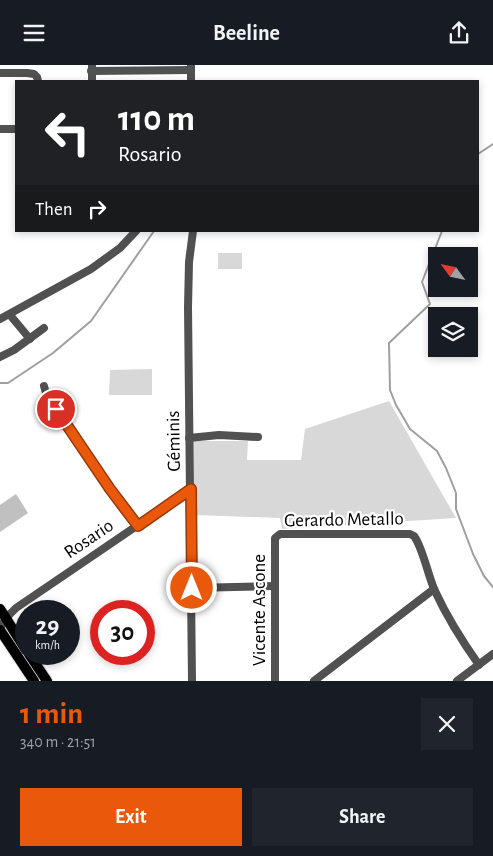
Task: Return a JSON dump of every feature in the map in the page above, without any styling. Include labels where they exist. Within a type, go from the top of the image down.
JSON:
[{"type":"main road","points":[[3,613],[15,632]]},
{"type":"main road","points":[[0,629],[34,681]]},
{"type":"main road","points":[[36,665],[47,681]]},
{"type":"street","points":[[91,68],[191,68]]},
{"type":"street","points":[[0,73],[31,73],[37,77],[38,80]]},
{"type":"street","points":[[0,129],[15,129]]},
{"type":"street","points":[[0,319],[91,269],[120,248],[135,232]]},
{"type":"street","name":"Géminis","points":[[192,681],[188,307],[189,262],[193,232]]},
{"type":"street","points":[[10,315],[30,339]]},
{"type":"street","points":[[0,357],[14,350],[44,328]]},
{"type":"street","points":[[44,386],[46,393],[110,489],[138,526]]},
{"type":"street","points":[[189,438],[219,435],[258,437]]},
{"type":"street","name":"Rosario","points":[[0,629],[3,613],[16,607],[191,489]]},
{"type":"street","name":"Gerardo Metallo","points":[[275,538],[280,534],[410,534],[414,536],[434,589]]},
{"type":"street","name":"Vicente Ascone","points":[[275,538],[275,681]]},
{"type":"street","points":[[192,588],[275,586]]},
{"type":"street","points":[[314,681],[434,589],[461,641],[478,665]]},
{"type":"street","points":[[456,681],[493,654]]},
{"type":"shaded area","points":[[218,253],[242,253],[242,269],[218,269]]},
{"type":"shaded area","points":[[152,369],[152,395],[109,395],[110,370]]},
{"type":"shaded area","points":[[389,401],[456,518],[282,529],[280,518],[194,515],[191,441],[248,441],[247,460],[301,460],[305,429]]},
{"type":"building","points":[[16,494],[28,513],[0,532],[0,505]]},
{"type":"waterway","points":[[479,153],[493,144]]},
{"type":"waterway","points":[[0,383],[8,383],[53,353],[91,321],[153,232]]},
{"type":"waterway","points":[[442,232],[422,282],[430,304],[389,343],[390,390],[396,405],[410,429],[437,451],[446,468],[456,493],[456,509],[473,554],[484,576],[493,587]]},
{"type":"route","points":[[56,409],[110,489],[138,526],[191,489],[192,588]]}]
